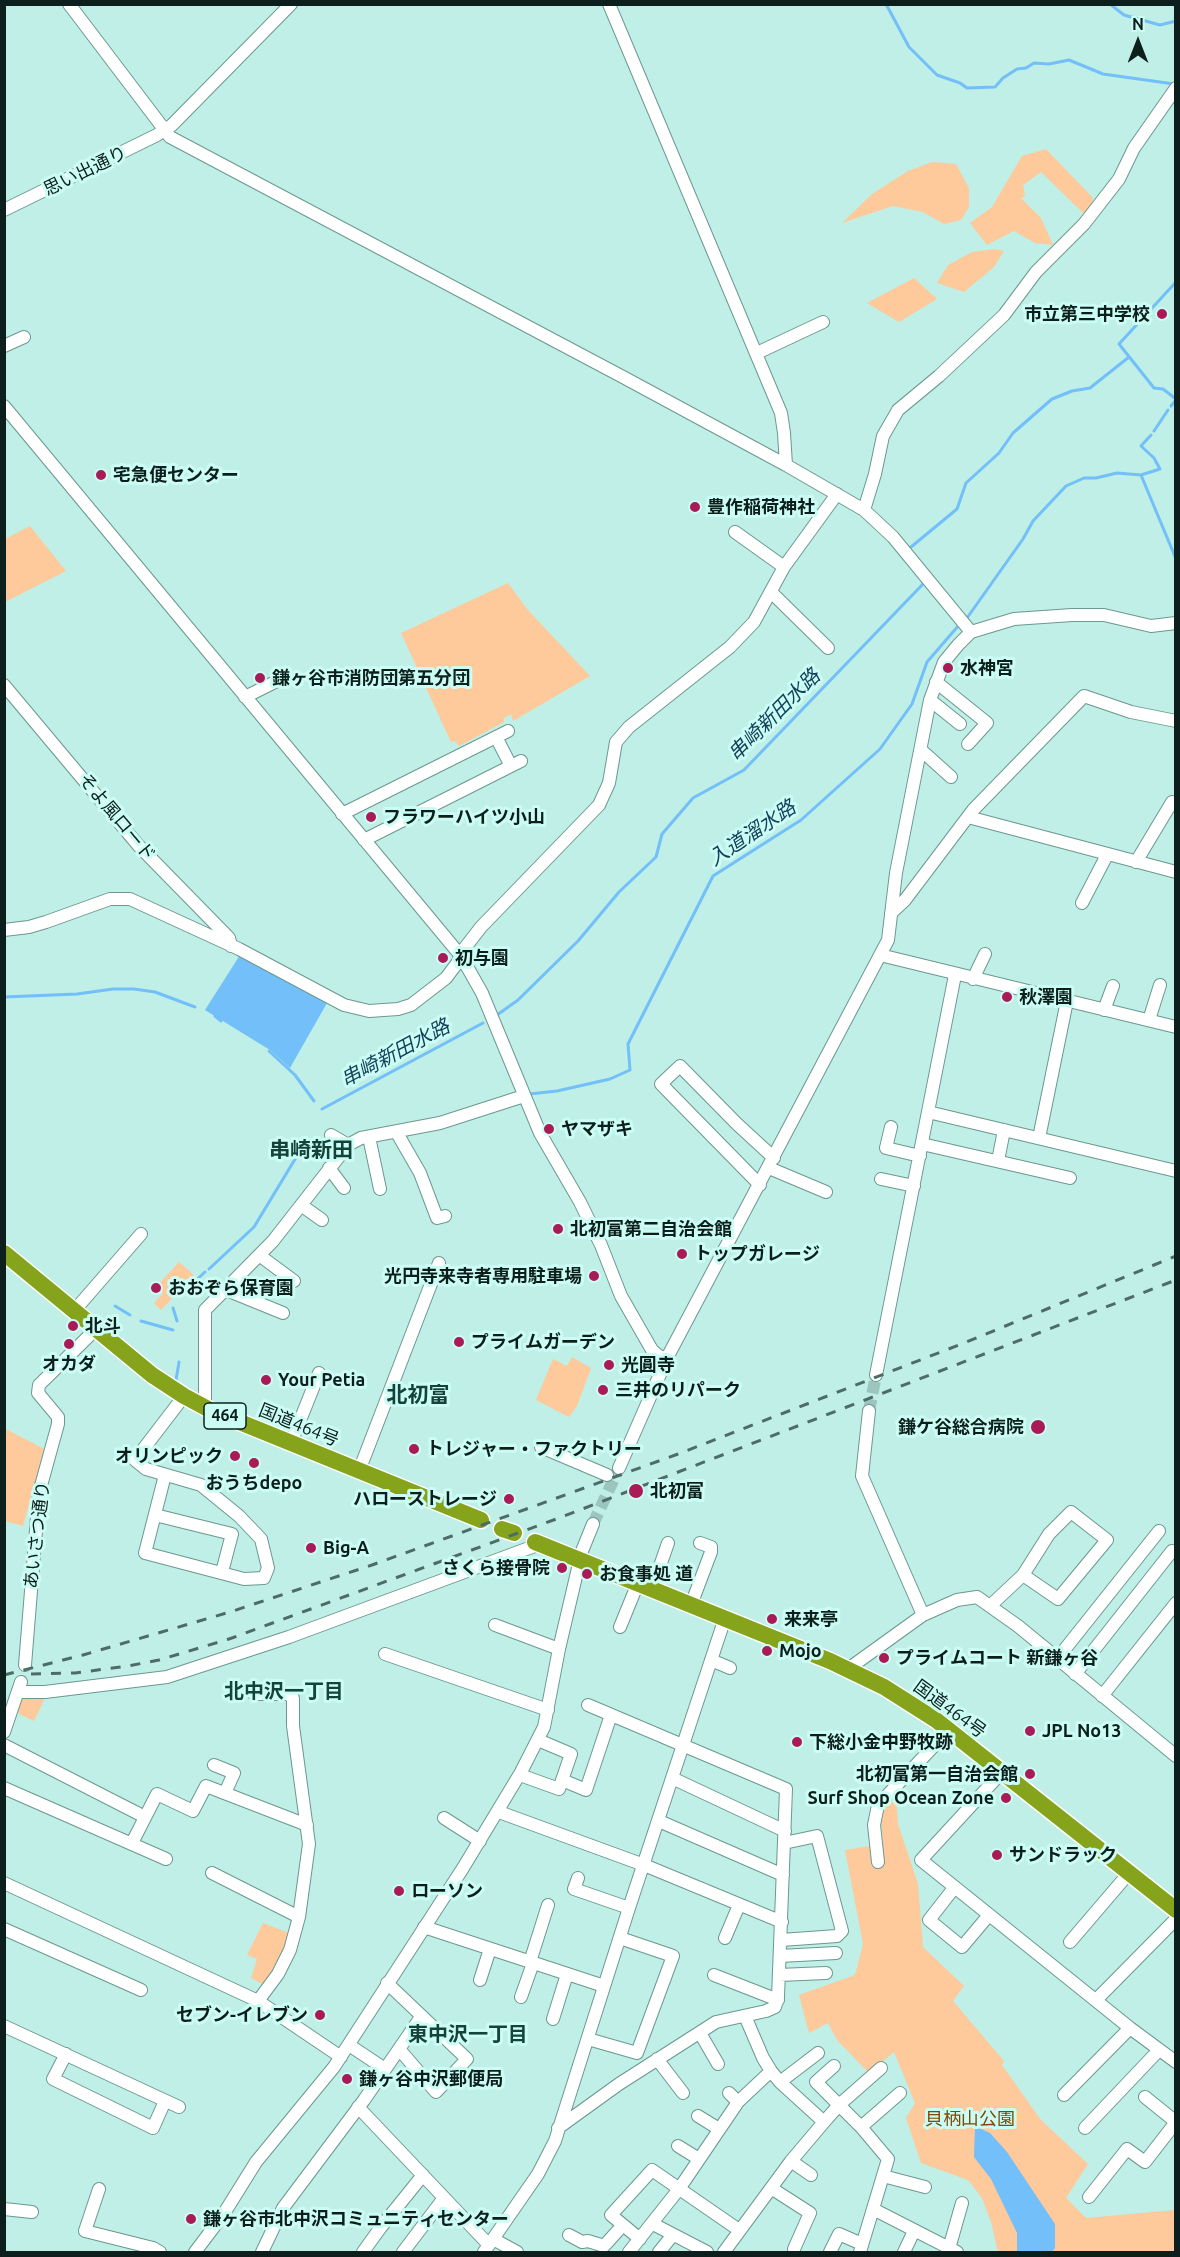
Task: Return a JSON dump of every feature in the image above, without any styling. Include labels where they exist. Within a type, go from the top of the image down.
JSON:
[{"type":"highway","name":"国道464号","points":[[4,1252],[158,1380],[184,1396],[291,1443],[481,1520]]},
{"type":"highway","name":"国道464号","points":[[538,1543],[848,1669],[899,1696],[949,1730],[1176,1910]]},
{"type":"street","points":[[69,4],[170,137],[786,465],[864,510],[893,537],[971,632]]},
{"type":"street","name":"思い出通り","points":[[4,210],[164,130],[291,4]]},
{"type":"street","points":[[609,4],[781,413],[786,465]]},
{"type":"street","points":[[864,510],[884,436],[898,410],[939,376],[1004,315],[1036,272],[1084,224],[1119,179],[1134,148],[1176,88]]},
{"type":"street","points":[[757,353],[823,322]]},
{"type":"street","points":[[4,346],[24,337]]},
{"type":"street","points":[[4,406],[461,956],[482,993],[540,1133],[564,1171],[589,1219],[621,1296],[640,1333],[652,1350],[668,1359]]},
{"type":"street","points":[[4,930],[28,927],[78,911],[97,902],[119,898],[130,899],[231,946],[344,1005],[369,1011],[398,1009],[411,1005],[446,978],[481,927],[599,805],[609,783],[616,742],[628,728],[730,647],[754,622],[772,593],[784,567],[837,494]]},
{"type":"street","points":[[735,532],[784,567]]},
{"type":"street","points":[[772,593],[828,648]]},
{"type":"street","points":[[619,1468],[668,1359],[888,940],[896,873],[930,700],[944,662],[971,632],[1014,620],[1104,615],[1151,626],[1176,623]]},
{"type":"street","points":[[245,697],[275,682]]},
{"type":"street","points":[[936,682],[987,723],[968,744]]},
{"type":"street","name":"そよ風ロード","points":[[4,685],[138,844],[229,938],[231,946]]},
{"type":"street","points":[[891,913],[905,900],[968,817],[1022,758],[1084,696],[1131,712],[1176,721]]},
{"type":"street","points":[[930,700],[960,724]]},
{"type":"street","points":[[342,814],[508,730]]},
{"type":"street","points":[[364,840],[516,763],[496,736]]},
{"type":"street","points":[[921,750],[951,777]]},
{"type":"street","points":[[1136,862],[1172,802]]},
{"type":"street","points":[[968,817],[1176,872]]},
{"type":"street","points":[[1082,903],[1107,855]]},
{"type":"street","points":[[973,979],[985,954]]},
{"type":"street","points":[[880,955],[1176,1027]]},
{"type":"street","points":[[876,1375],[955,975]]},
{"type":"street","points":[[1149,1020],[1160,985]]},
{"type":"street","points":[[1104,1010],[1113,986]]},
{"type":"street","points":[[1039,1138],[1067,1001]]},
{"type":"street","points":[[760,1185],[661,1084],[680,1066],[738,1124],[771,1163],[826,1192]]},
{"type":"street","points":[[205,1407],[204,1317],[208,1305],[259,1255],[348,1145],[360,1138],[440,1124],[524,1096]]},
{"type":"street","points":[[928,1112],[1176,1171]]},
{"type":"street","points":[[891,1127],[886,1148],[921,1150],[998,1161],[1070,1178]]},
{"type":"street","points":[[998,1161],[1004,1130]]},
{"type":"street","points":[[398,1133],[420,1173],[437,1218],[445,1216]]},
{"type":"street","points":[[331,1135],[348,1145]]},
{"type":"street","points":[[369,1137],[380,1189]]},
{"type":"street","points":[[329,1167],[344,1188]]},
{"type":"street","points":[[881,1179],[914,1186]]},
{"type":"street","points":[[301,1204],[322,1220]]},
{"type":"street","points":[[74,1311],[141,1234]]},
{"type":"street","points":[[259,1255],[294,1281]]},
{"type":"street","points":[[359,1471],[439,1263]]},
{"type":"street","points":[[224,1289],[283,1313]]},
{"type":"street","name":"あいさつ通り","points":[[25,1665],[39,1493],[58,1424],[58,1417],[38,1393],[39,1385],[96,1329]]},
{"type":"street","points":[[291,1443],[319,1373]]},
{"type":"street","points":[[165,1475],[145,1553],[244,1579],[264,1578],[267,1568],[261,1539],[239,1516],[201,1485],[146,1469],[135,1460],[184,1396]]},
{"type":"street","points":[[869,1411],[862,1476],[923,1615]]},
{"type":"street","points":[[541,1447],[607,1475]]},
{"type":"street","points":[[991,1605],[1023,1575],[1049,1534],[1071,1512],[1107,1540],[1058,1599],[1023,1575]]},
{"type":"street","points":[[154,1515],[232,1534],[222,1572]]},
{"type":"street","points":[[195,2253],[224,2215],[256,2162],[341,2057],[520,1775],[538,1740],[548,1710],[559,1649],[580,1560],[593,1524]]},
{"type":"street","points":[[1057,1659],[1159,1531]]},
{"type":"street","points":[[5,1730],[20,1687],[45,1692],[167,1677],[289,1637],[538,1543]]},
{"type":"street","points":[[620,1627],[668,1543]]},
{"type":"street","points":[[691,1605],[711,1552],[711,1547],[700,1543]]},
{"type":"street","points":[[1075,1674],[1172,1551]]},
{"type":"street","points":[[848,1669],[923,1615],[957,1600],[977,1597],[991,1605],[1176,1755]]},
{"type":"street","points":[[1102,1696],[1176,1603]]},
{"type":"street","points":[[489,2246],[546,2161],[726,1618]]},
{"type":"street","points":[[495,1625],[559,1649]]},
{"type":"street","points":[[385,1654],[548,1710]]},
{"type":"street","points":[[711,1660],[730,1668]]},
{"type":"street","points":[[254,1694],[288,1694],[293,1698],[293,1726],[309,1844],[299,1917],[290,1950],[278,1974],[258,2001]]},
{"type":"street","points":[[558,2128],[657,2059],[716,2022],[775,2007],[779,1975],[786,1789],[588,1705]]},
{"type":"street","points":[[562,1780],[586,1790],[611,1715]]},
{"type":"street","points":[[878,1862],[874,1826],[878,1805],[949,1730]]},
{"type":"street","points":[[520,1775],[559,1789],[571,1754],[538,1740]]},
{"type":"street","points":[[4,1745],[145,1817]]},
{"type":"street","points":[[214,1765],[234,1773],[225,1793]]},
{"type":"street","points":[[1002,1772],[921,1860],[1130,2028],[1176,2062]]},
{"type":"street","points":[[672,1779],[785,1837],[817,1836],[842,1931],[837,1936],[781,1940]]},
{"type":"street","points":[[132,1843],[157,1794],[193,1811],[206,1786],[307,1825]]},
{"type":"street","points":[[4,1788],[166,1859]]},
{"type":"street","points":[[498,1812],[645,1865],[782,1922]]},
{"type":"street","points":[[444,1818],[480,1841]]},
{"type":"street","points":[[659,1821],[783,1875]]},
{"type":"street","points":[[1070,1942],[1129,1872]]},
{"type":"street","points":[[212,1873],[299,1917]]},
{"type":"street","points":[[578,1878],[574,1889],[629,1908]]},
{"type":"street","points":[[4,1883],[258,2001],[341,2057]]},
{"type":"street","points":[[954,1888],[929,1920],[962,1947],[989,1915]]},
{"type":"street","points":[[521,1997],[548,1905]]},
{"type":"street","points":[[724,1938],[739,1905]]},
{"type":"street","points":[[1096,2000],[1176,1919]]},
{"type":"street","points":[[424,1928],[604,1986]]},
{"type":"street","points":[[4,1929],[141,1990]]},
{"type":"street","points":[[588,2038],[637,2053],[672,1956],[620,1938]]},
{"type":"street","points":[[480,1980],[490,1949]]},
{"type":"street","points":[[780,1956],[836,1953]]},
{"type":"street","points":[[779,1975],[826,1973]]},
{"type":"street","points":[[553,2019],[567,1974]]},
{"type":"street","points":[[714,1975],[777,2000]]},
{"type":"street","points":[[387,1983],[467,2059],[436,2092],[399,2049]]},
{"type":"street","points":[[745,2016],[771,2071],[824,2122]]},
{"type":"street","points":[[262,2253],[283,2208],[421,2017]]},
{"type":"street","points":[[4,2026],[179,2108]]},
{"type":"street","points":[[1064,2095],[1130,2028]]},
{"type":"street","points":[[700,2032],[718,2064]]},
{"type":"street","points":[[349,2045],[385,2069]]},
{"type":"street","points":[[1085,2128],[1159,2050]]},
{"type":"street","points":[[780,2082],[818,2053]]},
{"type":"street","points":[[66,2054],[52,2079],[156,2129],[165,2101]]},
{"type":"street","points":[[657,2059],[683,2093]]},
{"type":"street","points":[[830,2253],[838,2234],[861,2248],[888,2159],[861,2127],[816,2082],[834,2066]]},
{"type":"street","points":[[724,2253],[791,2161],[824,2122],[839,2105],[881,2068]]},
{"type":"street","points":[[629,2253],[679,2189],[719,2129],[734,2097],[771,2071]]},
{"type":"street","points":[[861,2127],[900,2093]]},
{"type":"street","points":[[1089,2197],[1127,2149],[1145,2162],[1176,2122],[1145,2097]]},
{"type":"street","points":[[358,2107],[489,2246],[517,2253]]},
{"type":"street","points":[[698,2116],[719,2129]]},
{"type":"street","points":[[678,2145],[699,2159]]},
{"type":"street","points":[[791,2161],[811,2175]]},
{"type":"street","points":[[639,2239],[611,2215],[652,2170],[739,2230]]},
{"type":"street","points":[[363,2253],[423,2175]]},
{"type":"street","points":[[882,2176],[925,2187]]},
{"type":"street","points":[[771,2188],[810,2213],[794,2249]]},
{"type":"street","points":[[99,2189],[85,2231],[153,2248],[160,2253]]},
{"type":"street","points":[[403,2253],[444,2198]]},
{"type":"street","points":[[873,2210],[951,2251],[962,2203]]},
{"type":"street","points":[[4,2209],[32,2212]]},
{"type":"street","points":[[652,2224],[707,2253]]},
{"type":"street","points":[[569,2235],[582,2242],[588,2241],[604,2246],[623,2225]]},
{"type":"street","points":[[904,2253],[914,2231]]},
{"type":"street","points":[[659,2253],[672,2236]]},
{"type":"green space","points":[[1046,149],[1093,198],[1091,208],[1084,214],[1041,172],[1023,185],[1025,196],[1021,198],[1041,218],[1053,245],[1035,243],[1014,231],[987,245],[970,223],[992,207],[1022,156]]},
{"type":"green space","points":[[932,162],[956,164],[969,188],[969,207],[961,220],[944,224],[923,212],[893,206],[842,223],[872,194],[908,171]]},
{"type":"green space","points":[[994,249],[1004,251],[994,267],[964,292],[937,283],[948,265],[972,252]]},
{"type":"green space","points":[[914,278],[937,299],[899,322],[867,303]]},
{"type":"green space","points":[[30,526],[66,571],[5,602],[5,539]]},
{"type":"green space","points":[[508,583],[527,609],[590,676],[513,721],[511,714],[504,718],[504,722],[459,746],[455,741],[451,742],[401,633]]},
{"type":"green space","points":[[179,1262],[194,1275],[161,1310],[154,1303],[163,1293],[156,1287]]},
{"type":"green space","points":[[572,1357],[591,1368],[577,1406],[569,1417],[536,1400],[553,1359],[567,1366]]},
{"type":"green space","points":[[4,1428],[44,1449],[23,1526],[5,1521]]},
{"type":"green space","points":[[47,1694],[34,1721],[19,1714],[18,1708],[22,1697]]},
{"type":"green space","name":"貝柄山公園","points":[[896,1795],[898,1824],[918,1884],[923,1947],[964,1986],[953,2001],[1004,2061],[1002,2065],[1041,2120],[1088,2164],[1066,2198],[1086,2218],[1175,2210],[1175,2252],[998,2252],[991,2222],[982,2198],[968,2180],[921,2163],[906,2118],[915,2103],[894,2052],[869,2073],[837,2040],[828,2023],[809,2033],[799,1995],[855,1975],[863,1944],[845,1850],[883,1844],[881,1817],[884,1806]]},
{"type":"green space","points":[[263,1923],[289,1933],[290,1937],[266,1986],[251,1978],[257,1959],[247,1955]]},
{"type":"water","points":[[240,955],[327,1003],[290,1068],[270,1050],[205,1010]]},
{"type":"water","points":[[975,2126],[990,2133],[1007,2152],[1055,2224],[1055,2248],[1052,2252],[1017,2252],[1017,2233],[991,2179],[974,2157]]},
{"type":"waterway","points":[[886,4],[909,47],[937,75],[960,83],[967,88],[995,87],[1003,78],[1017,69],[1026,68],[1034,63],[1049,64],[1069,60],[1103,74],[1174,84]]},
{"type":"waterway","points":[[1110,4],[1124,15],[1160,25],[1176,21]]},
{"type":"waterway","name":"入道溜水路","points":[[1176,282],[1119,344],[1154,388],[1163,389],[1176,399]]},
{"type":"waterway","points":[[911,547],[957,509],[966,483],[999,453],[1013,433],[1052,399],[1072,391],[1090,388],[1129,357]]},
{"type":"waterway","name":"入道溜水路","points":[[1171,406],[1176,400]]},
{"type":"waterway","name":"入道溜水路","points":[[1154,431],[1168,410]]},
{"type":"waterway","name":"入道溜水路","points":[[967,618],[1023,539],[1033,521],[1066,486],[1084,478],[1117,473],[1141,475],[1160,469],[1154,458],[1141,446],[1151,435]]},
{"type":"waterway","points":[[1141,475],[1176,559]]},
{"type":"waterway","name":"串崎新田水路","points":[[497,1015],[518,1000],[578,941],[619,892],[656,857],[662,834],[693,798],[744,770],[923,584]]},
{"type":"waterway","name":"入道溜水路","points":[[529,1094],[557,1091],[610,1079],[630,1070],[628,1044],[713,876],[801,820],[880,749],[912,704],[927,662],[959,625]]},
{"type":"waterway","name":"串崎新田水路","points":[[4,997],[134,989],[155,992],[195,1007]]},
{"type":"waterway","name":"串崎新田水路","points":[[215,1016],[221,1021]]},
{"type":"waterway","name":"串崎新田水路","points":[[322,1109],[483,1023]]},
{"type":"waterway","name":"串崎新田水路","points":[[269,1051],[295,1075],[314,1101]]},
{"type":"waterway","points":[[209,1269],[254,1227],[300,1151]]},
{"type":"waterway","points":[[192,1284],[205,1272]]},
{"type":"waterway","points":[[115,1306],[130,1315]]},
{"type":"waterway","points":[[173,1308],[177,1321]]},
{"type":"waterway","points":[[141,1321],[173,1330]]},
{"type":"waterway","points":[[176,1380],[179,1362]]},
{"type":"tunnel","points":[[869,1411],[876,1375]]},
{"type":"tunnel","points":[[593,1524],[619,1468]]},
{"type":"railway","points":[[4,1675],[83,1655],[230,1612],[372,1565],[678,1454],[964,1343],[1176,1256]]},
{"type":"railway","points":[[31,1674],[75,1673],[128,1666],[159,1660],[229,1639],[559,1518],[1176,1280]]},
{"type":"place","name":"市立第三中学校","points":[[1162,314]]},
{"type":"place","name":"宅急便センター","points":[[101,475]]},
{"type":"place","name":"豊作稲荷神社","points":[[695,507]]},
{"type":"place","name":"水神宮","points":[[948,668]]},
{"type":"place","name":"鎌ヶ谷市消防団第五分団","points":[[260,678]]},
{"type":"place","name":"フラワーハイツ小山","points":[[371,817]]},
{"type":"place","name":"初与園","points":[[443,958]]},
{"type":"place","name":"秋澤園","points":[[1007,997]]},
{"type":"place","name":"ヤマザキ","points":[[549,1129]]},
{"type":"place","name":"北初富第二自治会館","points":[[558,1229]]},
{"type":"place","name":"トップガレージ","points":[[682,1254]]},
{"type":"place","name":"光円寺来寺者専用駐車場","points":[[594,1276]]},
{"type":"place","name":"おおぞら保育園","points":[[156,1288]]},
{"type":"place","name":"北斗","points":[[73,1326]]},
{"type":"place","name":"プライムガーデン","points":[[459,1342]]},
{"type":"place","name":"オカダ","points":[[69,1344]]},
{"type":"place","name":"光圓寺","points":[[609,1365]]},
{"type":"place","name":"Your Petia","points":[[266,1380]]},
{"type":"place","name":"三井のリパーク","points":[[603,1390]]},
{"type":"place","name":"鎌ケ谷総合病院","points":[[1038,1427]]},
{"type":"place","name":"トレジャー・ファクトリー","points":[[414,1449]]},
{"type":"place","name":"オリンピック","points":[[235,1456]]},
{"type":"place","name":"おうちdepo","points":[[254,1463]]},
{"type":"place","name":"北初富","points":[[636,1491]]},
{"type":"place","name":"ハローストレージ","points":[[509,1499]]},
{"type":"place","name":"Big-A","points":[[311,1548]]},
{"type":"place","name":"さくら接骨院","points":[[562,1568]]},
{"type":"place","name":"お食事処 道","points":[[587,1574]]},
{"type":"place","name":"来来亭","points":[[772,1619]]},
{"type":"place","name":"Mojo","points":[[767,1651]]},
{"type":"place","name":"プライムコート 新鎌ヶ谷","points":[[884,1658]]},
{"type":"place","name":"JPL No13","points":[[1030,1731]]},
{"type":"place","name":"下総小金中野牧跡","points":[[797,1742]]},
{"type":"place","name":"北初富第一自治会館","points":[[1030,1774]]},
{"type":"place","name":"Surf Shop Ocean Zone","points":[[1006,1798]]},
{"type":"place","name":"サンドラック","points":[[997,1855]]},
{"type":"place","name":"ローソン","points":[[399,1891]]},
{"type":"place","name":"セブン-イレブン","points":[[320,2015]]},
{"type":"place","name":"鎌ヶ谷中沢郵便局","points":[[347,2079]]},
{"type":"place","name":"鎌ヶ谷市北中沢コミュニティセンター","points":[[191,2219]]},
{"type":"district","name":"串崎新田","points":[[311,1150]]},
{"type":"district","name":"北初富","points":[[418,1395]]},
{"type":"district","name":"北中沢一丁目","points":[[284,1691]]},
{"type":"district","name":"東中沢一丁目","points":[[468,2034]]}]
